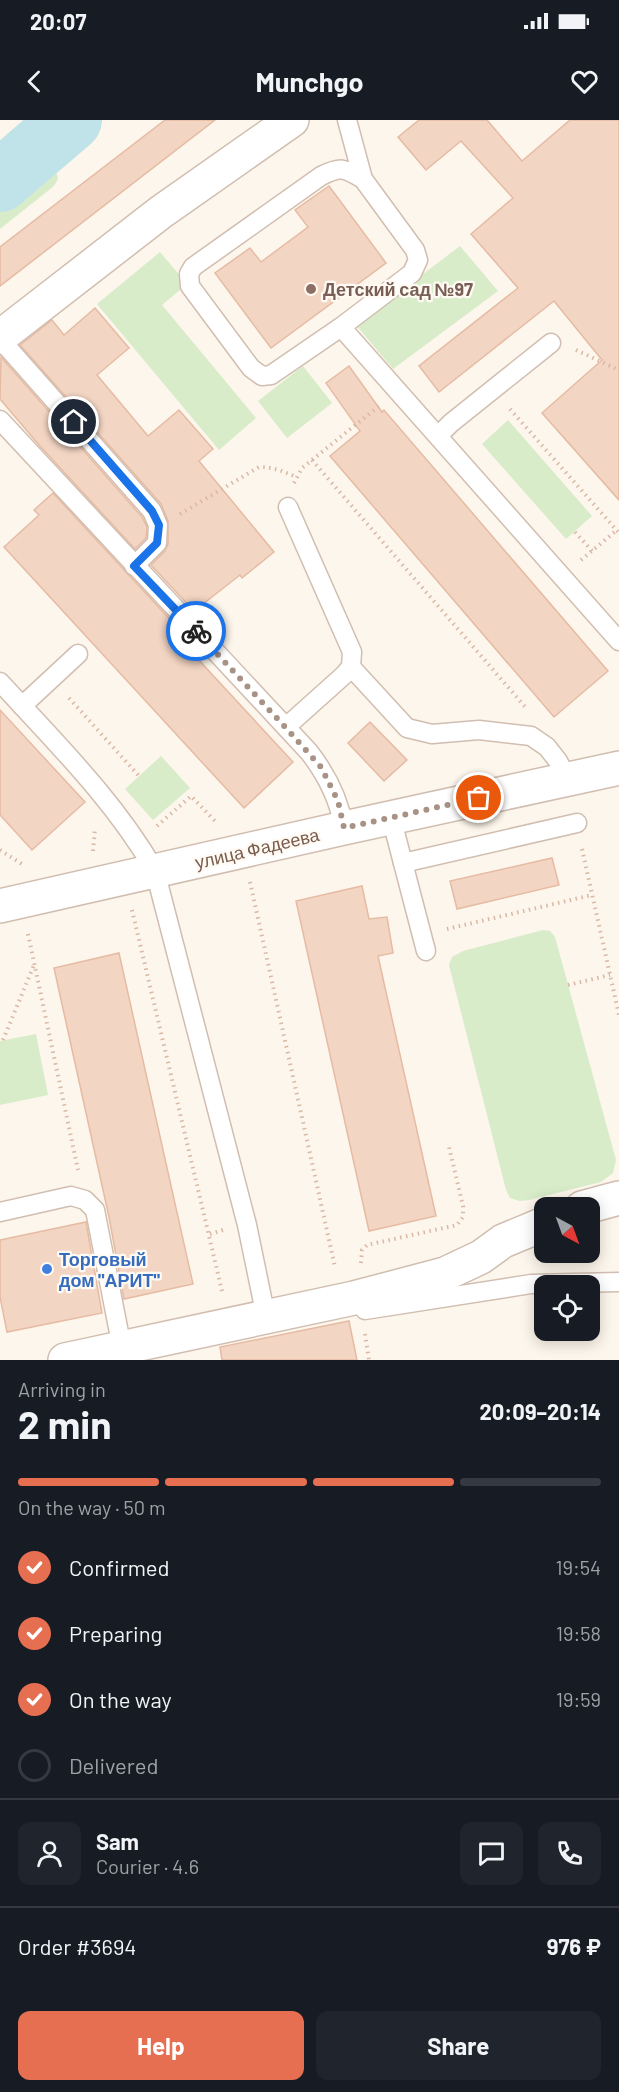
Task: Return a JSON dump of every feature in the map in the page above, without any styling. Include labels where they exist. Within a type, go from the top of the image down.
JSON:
[{"type":"street","points":[[0,338],[161,212],[292,120]]},
{"type":"street","name":"улица Фадеева","points":[[0,906],[619,768]]},
{"type":"street","points":[[600,1203],[619,1198]]},
{"type":"street","points":[[65,1360],[351,1298],[445,1274],[481,1257],[503,1240],[534,1228]]},
{"type":"lane","points":[[347,120],[363,179],[415,250],[418,260],[412,273],[341,327],[271,375],[262,376],[251,368],[190,286],[189,274],[193,267],[321,176],[336,168],[346,169],[363,179]]},
{"type":"lane","points":[[341,327],[619,641]]},
{"type":"lane","points":[[0,338],[152,511],[159,525],[157,543],[134,566]]},
{"type":"lane","points":[[438,436],[551,343]]},
{"type":"lane","points":[[0,420],[321,767],[338,801],[344,828]]},
{"type":"lane","points":[[286,728],[351,667],[352,652],[288,507]]},
{"type":"lane","points":[[22,706],[78,654]]},
{"type":"lane","points":[[351,667],[407,728],[432,734],[479,730],[521,734],[540,740],[558,760],[567,779]]},
{"type":"lane","points":[[0,682],[98,789],[139,842],[155,871],[247,1225],[266,1317]]},
{"type":"lane","points":[[391,817],[424,943]]},
{"type":"lane","points":[[403,864],[577,823]]},
{"type":"lane","points":[[0,1212],[71,1196],[85,1200],[95,1210],[122,1348]]},
{"type":"lane","points":[[351,1298],[357,1309],[362,1311],[531,1284],[619,1282]]},
{"type":"path","points":[[551,343],[556,342],[619,370]]},
{"type":"path","points":[[494,390],[618,532],[562,576]]},
{"type":"path","points":[[288,507],[296,477],[302,468],[398,391]]},
{"type":"path","points":[[312,460],[526,705],[540,740]]},
{"type":"path","points":[[159,525],[232,485],[259,467],[282,470],[296,477]]},
{"type":"path","points":[[574,532],[592,551]]},
{"type":"path","points":[[52,678],[139,776]]},
{"type":"path","points":[[90,885],[98,789]]},
{"type":"path","points":[[139,842],[191,796],[242,851],[351,1298]]},
{"type":"path","points":[[577,823],[619,1015]]},
{"type":"path","points":[[0,850],[22,864]]},
{"type":"path","points":[[124,878],[207,1223],[229,1325]]},
{"type":"path","points":[[424,943],[592,895]]},
{"type":"path","points":[[27,930],[85,1200]]},
{"type":"path","points":[[3,1040],[34,964]]},
{"type":"path","points":[[568,985],[610,975]]},
{"type":"path","points":[[351,1298],[364,1247],[457,1225],[463,1217],[463,1206],[449,1147]]},
{"type":"green space","points":[[49,171],[57,174],[58,179],[54,186],[0,229],[0,212]]},
{"type":"green space","points":[[460,246],[498,291],[393,369],[356,325]]},
{"type":"green space","points":[[160,252],[187,284],[162,305],[256,418],[219,450],[97,304]]},
{"type":"green space","points":[[303,366],[332,403],[287,438],[258,401]]},
{"type":"green space","points":[[508,420],[592,516],[566,539],[482,444]]},
{"type":"green space","points":[[161,756],[190,788],[153,820],[125,789]]},
{"type":"green space","points":[[543,930],[550,931],[555,937],[616,1160],[613,1173],[601,1182],[529,1200],[520,1201],[510,1198],[506,1190],[449,965],[452,957],[463,951]]},
{"type":"green space","points":[[36,1034],[48,1095],[0,1105],[0,1041]]},
{"type":"building","points":[[165,120],[215,120],[0,286],[0,247]]},
{"type":"building","points":[[419,120],[487,120],[522,161],[570,120],[619,120],[619,500],[542,413],[602,360],[554,301],[439,392],[419,366],[518,288],[471,234],[513,198],[461,141],[426,170],[398,137]]},
{"type":"building","points":[[329,186],[386,263],[271,348],[215,273],[250,248],[261,262],[308,227],[295,210]]},
{"type":"building","points":[[95,308],[129,348],[97,375],[148,436],[179,410],[213,449],[199,461],[274,552],[242,578],[240,575],[194,611],[151,565],[165,551],[168,544],[168,521],[161,504],[20,345],[52,320],[64,335]]},
{"type":"building","points":[[1,357],[142,517],[147,527],[146,538],[135,549],[0,399]]},
{"type":"building","points":[[349,366],[382,412],[384,410],[608,671],[554,717],[330,456],[360,431],[326,383]]},
{"type":"building","points":[[53,493],[176,626],[171,630],[293,762],[244,808],[4,547],[39,515],[34,510]]},
{"type":"building","points":[[0,710],[85,802],[32,850],[0,815]]},
{"type":"building","points":[[370,722],[407,760],[384,781],[348,743]]},
{"type":"building","points":[[552,858],[559,885],[457,909],[450,881]]},
{"type":"building","points":[[362,886],[369,919],[387,917],[393,953],[378,956],[436,1216],[369,1231],[296,901]]},
{"type":"building","points":[[119,953],[193,1284],[124,1299],[109,1217],[54,968]]},
{"type":"building","name":"Торговый дом \"АРИТ\"","points":[[86,1222],[102,1313],[7,1332],[0,1297],[0,1240]]},
{"type":"building","points":[[349,1321],[357,1360],[222,1360],[220,1347]]},
{"type":"waterway","points":[[0,181],[71,120]]},
{"type":"way so far","points":[[196,631],[321,767],[338,801],[344,828],[479,798]]},
{"type":"place","name":"Детский сад №97","points":[[311,289]]},
{"type":"place","name":"Торговый дом \"АРИТ\"","points":[[47,1269]]},
{"type":"route","points":[[74,422],[152,511],[159,525],[157,543],[134,566],[196,631]]}]
